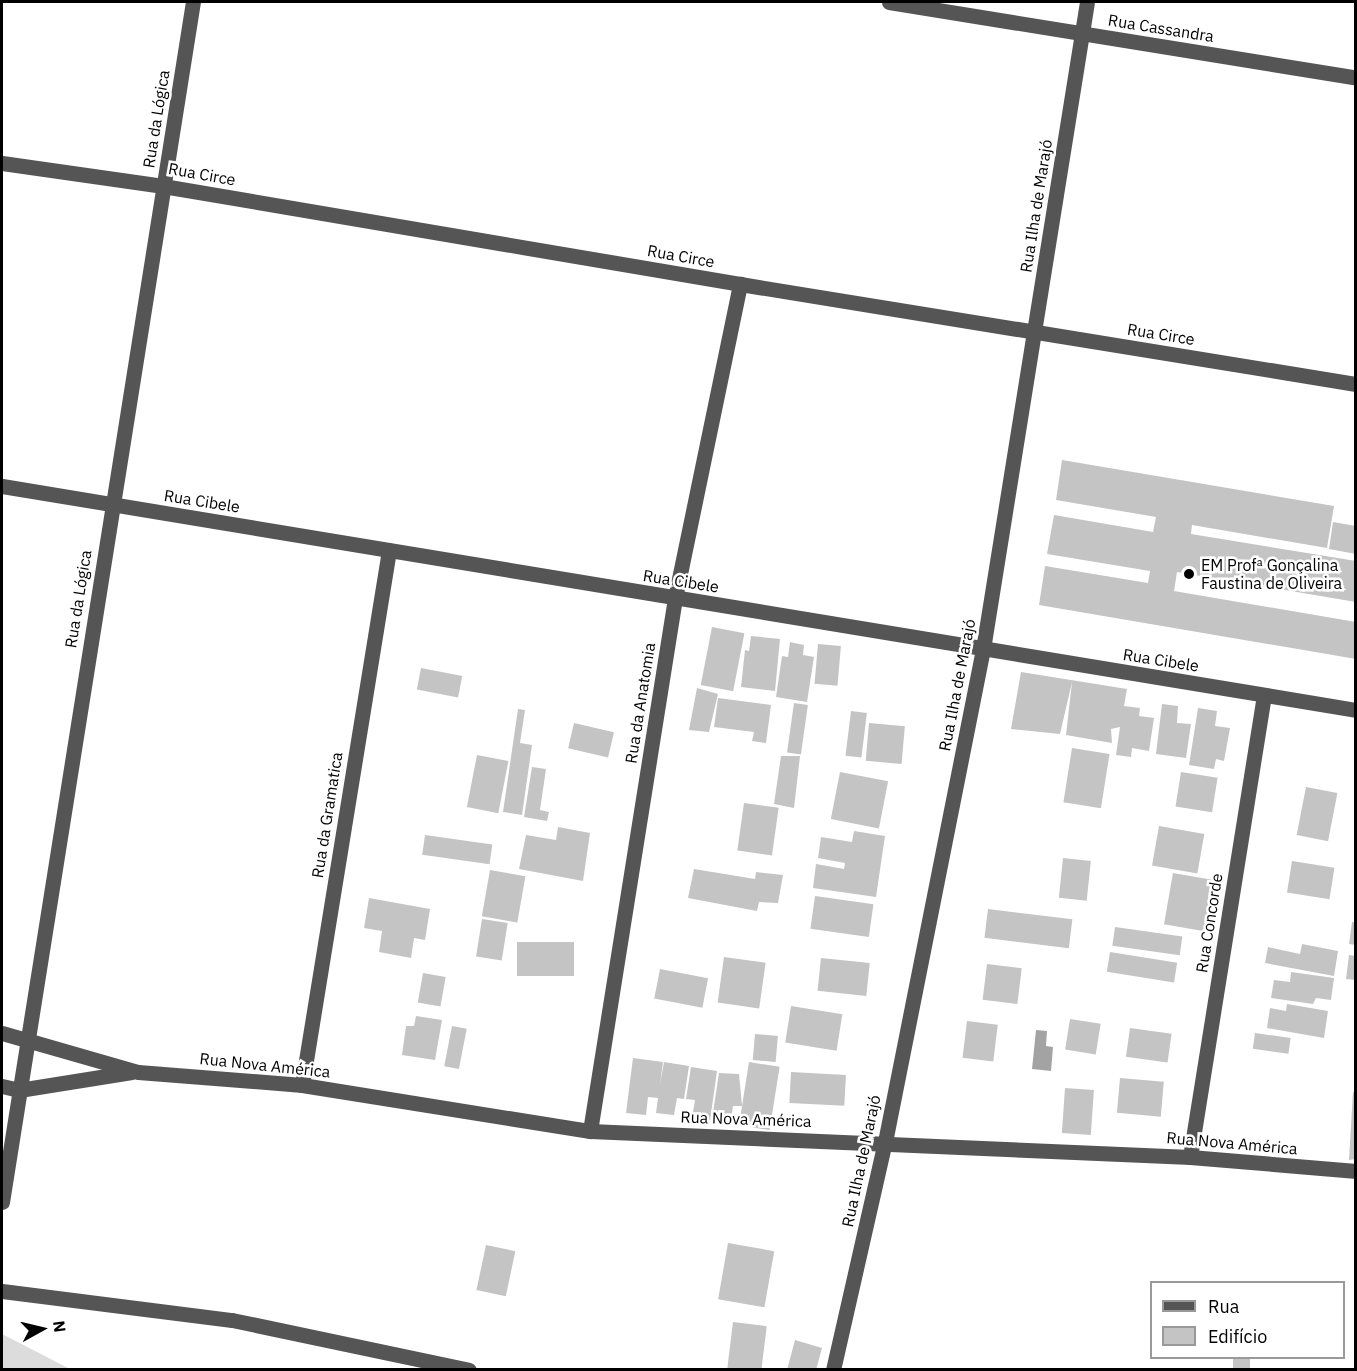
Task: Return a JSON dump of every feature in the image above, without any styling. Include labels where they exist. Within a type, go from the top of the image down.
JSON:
[{"type":"street","name":"Rua da Lógica","points":[[2,1202],[26,1038],[193,2]]},
{"type":"street","name":"Rua Cassandra","points":[[889,2],[1356,78]]},
{"type":"street","name":"Rua Ilha de Marajó","points":[[833,1370],[885,1142],[983,649],[1087,2]]},
{"type":"street","name":"Rua Circe","points":[[2,163],[163,186],[740,284],[1356,384]]},
{"type":"street","name":"Rua da Anatomia","points":[[590,1131],[675,598],[740,284]]},
{"type":"street","name":"Rua Cibele","points":[[2,486],[1356,710]]},
{"type":"street","name":"Rua da Gramatica","points":[[302,1085],[389,550]]},
{"type":"street","name":"Rua Concorde","points":[[1190,1157],[1264,695]]},
{"type":"street","name":"Rua Nova América","points":[[2,1033],[26,1038],[138,1072],[302,1085],[590,1131],[1190,1157],[1356,1171]]},
{"type":"street","name":"Rua Nova América","points":[[2,1086],[19,1090],[138,1072]]},
{"type":"street","points":[[2,1291],[232,1320],[469,1370]]},
{"type":"shaded area","points":[[1036,1030],[1047,1031],[1046,1046],[1053,1047],[1051,1071],[1032,1069]]},
{"type":"shaded area","points":[[2,1334],[70,1369],[2,1369]]},
{"type":"building","points":[[1062,460],[1334,506],[1327,548],[1192,525],[1191,534],[1356,561],[1356,602],[1177,572],[1174,591],[1356,622],[1356,659],[1039,605],[1045,566],[1148,583],[1150,571],[1047,554],[1054,515],[1153,532],[1156,517],[1056,500]]},
{"type":"building","points":[[1333,522],[1356,526],[1356,554],[1329,549]]},
{"type":"building","points":[[712,627],[744,633],[733,691],[701,685]]},
{"type":"building","points":[[751,636],[780,639],[775,691],[741,687],[745,650],[749,651]]},
{"type":"building","points":[[790,642],[804,645],[803,655],[814,657],[807,702],[776,697],[782,656],[788,657]]},
{"type":"building","points":[[818,644],[841,646],[837,686],[815,684]]},
{"type":"building","points":[[421,668],[462,676],[458,698],[417,690]]},
{"type":"building","points":[[1021,672],[1127,689],[1124,706],[1140,708],[1139,716],[1154,718],[1149,751],[1132,748],[1131,757],[1116,755],[1120,727],[1111,729],[1112,743],[1066,735],[1072,682],[1060,734],[1011,729]]},
{"type":"building","points":[[697,688],[718,694],[709,732],[689,730]]},
{"type":"building","points":[[718,698],[771,705],[766,743],[752,741],[754,732],[714,727]]},
{"type":"building","points":[[794,703],[808,705],[801,754],[787,753]]},
{"type":"building","points":[[1162,704],[1178,706],[1177,723],[1191,724],[1186,758],[1156,754]]},
{"type":"building","points":[[1198,708],[1217,711],[1215,726],[1230,728],[1224,761],[1216,759],[1214,769],[1189,765]]},
{"type":"building","points":[[518,709],[525,710],[520,743],[532,745],[522,815],[503,812]]},
{"type":"building","points":[[851,711],[867,713],[861,758],[846,756]]},
{"type":"building","points":[[574,723],[614,732],[608,758],[568,748]]},
{"type":"building","points":[[869,723],[905,726],[902,764],[866,761]]},
{"type":"building","points":[[1072,748],[1110,754],[1101,808],[1063,802]]},
{"type":"building","points":[[477,755],[508,761],[498,813],[467,807]]},
{"type":"building","points":[[781,756],[800,756],[794,808],[774,804]]},
{"type":"building","points":[[532,767],[546,769],[540,810],[549,812],[547,821],[524,817]]},
{"type":"building","points":[[840,772],[888,781],[879,828],[831,819]]},
{"type":"building","points":[[1181,772],[1218,778],[1212,812],[1176,807]]},
{"type":"building","points":[[1306,787],[1337,793],[1328,841],[1297,835]]},
{"type":"building","points":[[744,803],[779,808],[772,855],[737,851]]},
{"type":"building","points":[[1159,826],[1204,834],[1197,873],[1152,865]]},
{"type":"building","points":[[558,827],[590,833],[583,881],[519,869],[526,835],[556,840]]},
{"type":"building","points":[[854,831],[885,836],[876,897],[813,888],[816,864],[844,869],[845,863],[818,858],[821,837],[852,842]]},
{"type":"building","points":[[425,835],[492,844],[490,864],[422,855]]},
{"type":"building","points":[[1063,858],[1091,861],[1087,901],[1059,898]]},
{"type":"building","points":[[1292,861],[1334,868],[1329,899],[1287,893]]},
{"type":"building","points":[[694,869],[755,879],[756,872],[783,875],[778,903],[759,902],[757,911],[688,898]]},
{"type":"building","points":[[490,870],[525,876],[517,923],[482,916]]},
{"type":"building","points":[[1173,873],[1213,880],[1204,931],[1164,924]]},
{"type":"building","points":[[815,896],[873,904],[869,937],[810,929]]},
{"type":"building","points":[[369,898],[430,909],[425,940],[414,938],[411,958],[379,952],[382,931],[364,928]]},
{"type":"building","points":[[988,909],[1072,919],[1069,948],[984,938]]},
{"type":"building","points":[[482,919],[508,923],[502,961],[476,957]]},
{"type":"building","points":[[1352,922],[1356,922],[1356,945],[1349,944]]},
{"type":"building","points":[[1115,927],[1182,936],[1180,955],[1112,946]]},
{"type":"building","points":[[517,942],[574,942],[574,976],[517,976]]},
{"type":"building","points":[[1302,944],[1338,951],[1334,976],[1265,963],[1268,947],[1300,954]]},
{"type":"building","points":[[1110,952],[1177,963],[1174,982],[1107,972]]},
{"type":"building","points":[[1349,955],[1356,956],[1356,980],[1346,979]]},
{"type":"building","points":[[724,957],[766,963],[759,1008],[718,1003]]},
{"type":"building","points":[[821,958],[870,963],[866,996],[818,991]]},
{"type":"building","points":[[987,964],[1022,968],[1017,1004],[983,1000]]},
{"type":"building","points":[[660,969],[708,978],[702,1008],[654,998]]},
{"type":"building","points":[[1291,972],[1334,978],[1331,1000],[1316,998],[1313,1004],[1271,998],[1274,980],[1290,982]]},
{"type":"building","points":[[423,973],[446,977],[440,1007],[418,1003]]},
{"type":"building","points":[[1287,1004],[1328,1011],[1324,1038],[1267,1028],[1270,1008],[1286,1011]]},
{"type":"building","points":[[791,1006],[842,1014],[837,1051],[785,1043]]},
{"type":"building","points":[[416,1016],[442,1020],[435,1060],[402,1055],[406,1026],[414,1026]]},
{"type":"building","points":[[1070,1019],[1101,1024],[1096,1054],[1065,1050]]},
{"type":"building","points":[[967,1021],[998,1025],[993,1062],[962,1058]]},
{"type":"building","points":[[452,1026],[467,1029],[459,1069],[444,1066]]},
{"type":"building","points":[[1130,1028],[1172,1034],[1168,1063],[1126,1057]]},
{"type":"building","points":[[1255,1033],[1291,1038],[1288,1054],[1253,1049]]},
{"type":"building","points":[[755,1034],[778,1036],[776,1062],[753,1060]]},
{"type":"building","points":[[633,1058],[663,1062],[660,1085],[664,1062],[689,1066],[684,1099],[677,1098],[674,1115],[656,1113],[658,1098],[648,1097],[646,1115],[626,1113]]},
{"type":"building","points":[[749,1062],[780,1067],[770,1130],[739,1125]]},
{"type":"building","points":[[691,1067],[717,1071],[710,1121],[692,1118],[695,1100],[686,1099]]},
{"type":"building","points":[[791,1072],[846,1075],[844,1106],[789,1103]]},
{"type":"building","points":[[719,1073],[739,1074],[742,1106],[733,1106],[731,1121],[712,1119]]},
{"type":"building","points":[[1120,1078],[1164,1082],[1161,1117],[1117,1113]]},
{"type":"building","points":[[1065,1088],[1094,1090],[1091,1135],[1062,1133]]},
{"type":"building","points":[[1353,1092],[1356,1093],[1356,1159],[1349,1160]]},
{"type":"building","points":[[728,1243],[774,1251],[764,1307],[718,1299]]},
{"type":"building","points":[[486,1245],[515,1251],[506,1296],[476,1290]]},
{"type":"building","points":[[733,1322],[767,1326],[761,1370],[727,1370]]},
{"type":"building","points":[[795,1340],[822,1348],[816,1370],[787,1370]]},
{"type":"building","points":[[1233,1359],[1250,1359],[1250,1370],[1233,1370]]},
{"type":"place","name":"EM Profª Gonçalina Faustina de Oliveira","points":[[1189,574]]}]
